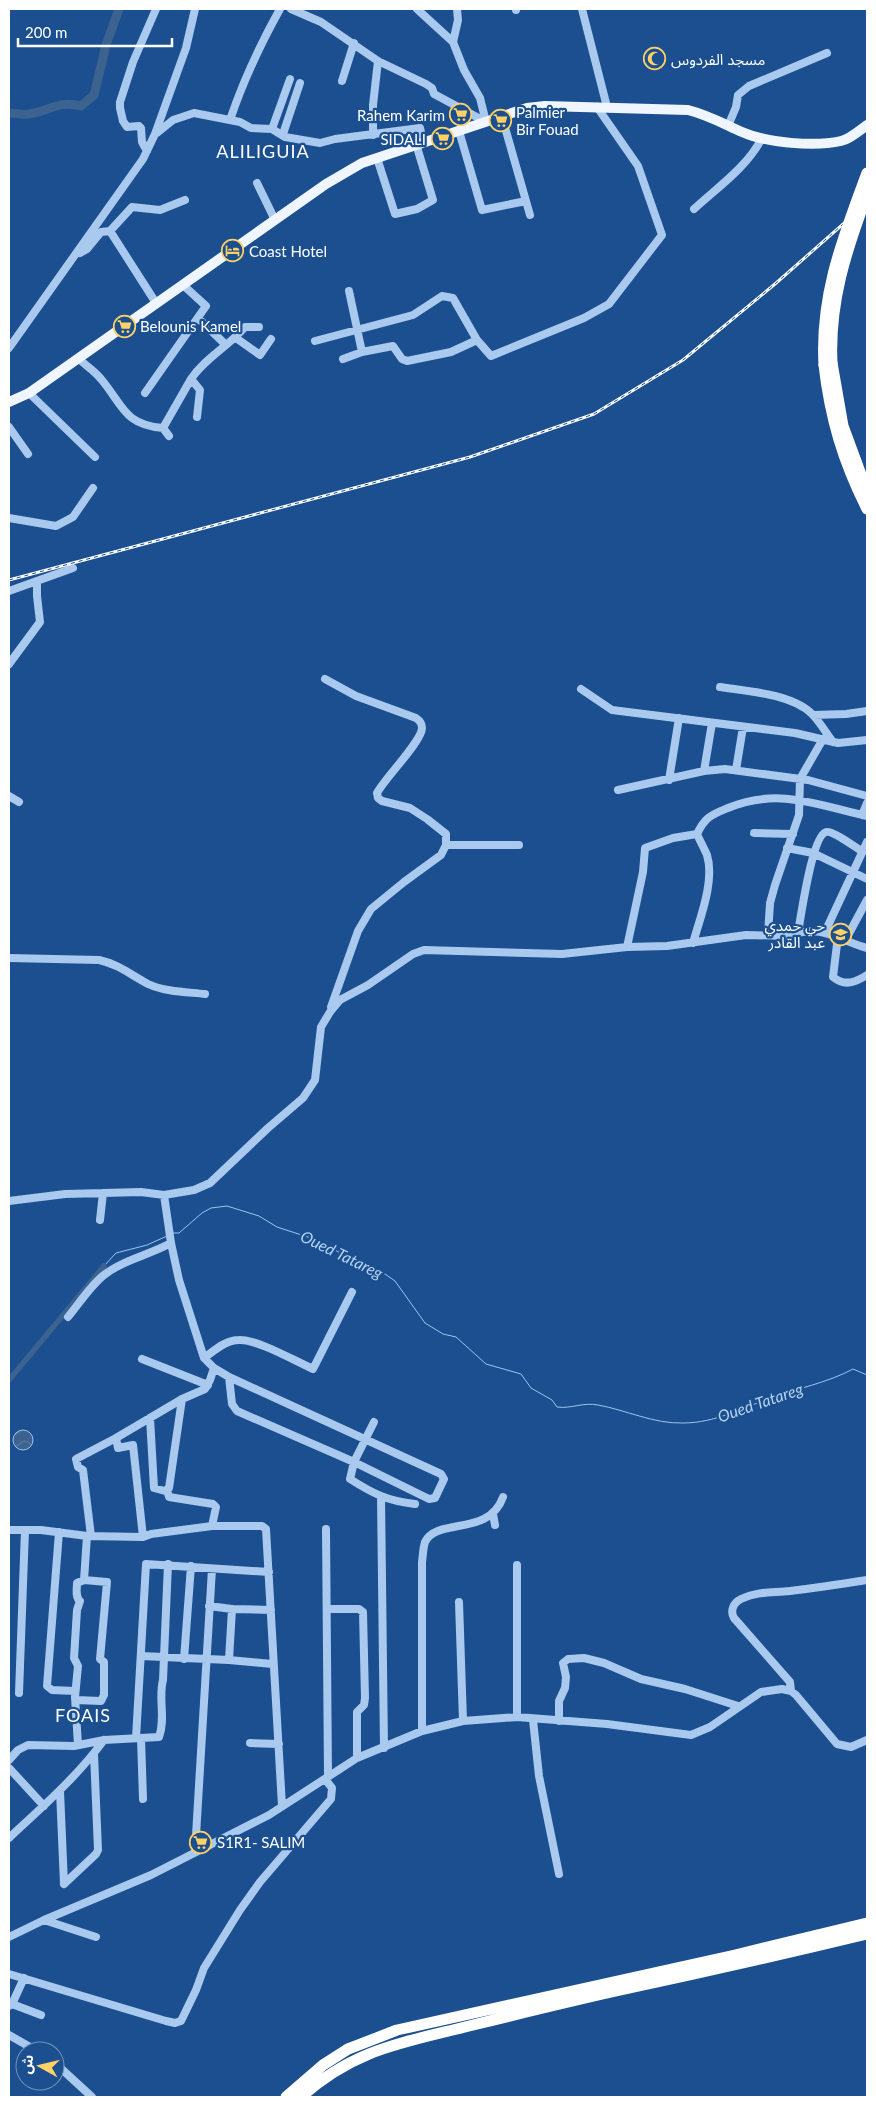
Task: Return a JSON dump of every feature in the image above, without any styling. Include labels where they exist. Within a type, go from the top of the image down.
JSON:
[{"type":"highway","points":[[867,173],[842,240],[829,287],[823,331],[828,364],[832,418],[838,442],[867,509]]},
{"type":"highway","points":[[867,196],[847,249],[837,287],[828,364],[843,426],[867,491]]},
{"type":"highway","points":[[286,2097],[323,2065],[348,2049],[397,2030],[867,1924]]},
{"type":"highway","points":[[300,2097],[315,2084],[350,2061],[407,2040],[558,2003],[867,1934]]},
{"type":"main road","points":[[9,402],[29,393],[326,184],[362,163],[527,108],[545,106],[688,110],[707,115],[743,133],[774,142],[843,141],[867,125]]},
{"type":"street","points":[[147,151],[142,142],[141,128],[139,126],[127,127],[123,121],[120,108],[132,62],[156,9]]},
{"type":"street","points":[[9,348],[128,182],[147,151],[156,134],[186,48],[195,9]]},
{"type":"street","points":[[230,120],[241,88],[260,46],[280,9]]},
{"type":"street","points":[[291,9],[321,22],[378,61],[426,84],[432,88],[434,94],[486,122]]},
{"type":"street","points":[[417,9],[453,42],[464,70],[480,98],[486,122]]},
{"type":"street","points":[[453,42],[458,20],[457,9]]},
{"type":"street","points":[[315,341],[413,315],[442,296],[454,298],[477,340],[491,356],[584,318],[609,304],[662,235],[638,166],[602,107],[582,9]]},
{"type":"street","points":[[342,81],[354,44]]},
{"type":"street","points":[[728,126],[736,107],[738,95],[749,86],[827,53]]},
{"type":"street","points":[[373,136],[373,104],[378,61]]},
{"type":"street","points":[[272,129],[290,78]]},
{"type":"street","points":[[283,134],[300,83]]},
{"type":"street","points":[[156,134],[172,120],[194,113],[240,122],[251,128],[272,129],[286,137],[320,143],[335,139],[373,136],[420,128],[420,143],[433,200],[418,209],[395,214],[377,158]]},
{"type":"street","points":[[502,117],[530,215]]},
{"type":"street","points":[[459,131],[482,210],[526,201]]},
{"type":"street","points":[[694,209],[744,164],[756,150],[762,138]]},
{"type":"street","points":[[257,183],[275,220]]},
{"type":"street","points":[[76,255],[87,249],[101,232],[110,231],[132,207],[160,210],[184,200]]},
{"type":"street","points":[[110,231],[156,303]]},
{"type":"street","points":[[144,393],[206,306],[183,284]]},
{"type":"street","points":[[349,291],[362,352]]},
{"type":"street","points":[[198,318],[226,346]]},
{"type":"street","points":[[163,428],[199,368],[236,338],[245,327],[260,327]]},
{"type":"street","points":[[236,338],[260,355],[270,339]]},
{"type":"street","points":[[343,359],[362,352],[393,346],[402,359],[407,361],[451,352],[477,340]]},
{"type":"street","points":[[78,358],[101,378],[125,414],[146,426],[163,428],[169,436]]},
{"type":"street","points":[[191,379],[200,390],[197,417]]},
{"type":"street","points":[[29,393],[95,457]]},
{"type":"street","points":[[9,427],[28,454]]},
{"type":"street","points":[[9,518],[56,526],[73,517],[93,488]]},
{"type":"street","points":[[9,591],[73,568]]},
{"type":"street","points":[[9,664],[40,622],[37,596],[38,580]]},
{"type":"street","points":[[325,679],[356,696],[416,718],[420,722],[421,731],[415,742],[377,793],[378,798],[382,801],[410,808],[446,834],[446,845],[441,855],[371,909],[358,932],[330,1012]]},
{"type":"street","points":[[720,687],[782,698],[802,707],[813,715],[833,742]]},
{"type":"street","points":[[581,690],[612,710],[795,733],[833,742],[843,743],[867,740]]},
{"type":"street","points":[[813,715],[867,711]]},
{"type":"street","points":[[669,780],[679,718]]},
{"type":"street","points":[[704,770],[712,723]]},
{"type":"street","points":[[736,770],[743,727]]},
{"type":"street","points":[[768,935],[770,903],[799,815],[800,779],[822,739]]},
{"type":"street","points":[[618,790],[669,780],[704,770],[736,770],[824,783],[867,796]]},
{"type":"street","points":[[9,796],[20,802]]},
{"type":"street","points":[[697,834],[704,821],[712,815],[742,802],[766,797],[800,800],[865,816],[867,803]]},
{"type":"street","points":[[798,932],[813,853],[820,837],[826,832],[833,833],[863,852]]},
{"type":"street","points":[[754,833],[793,834]]},
{"type":"street","points":[[694,943],[707,900],[708,880],[708,857],[697,834]]},
{"type":"street","points":[[627,947],[643,872],[645,848],[673,838],[697,834]]},
{"type":"street","points":[[825,932],[867,842]]},
{"type":"street","points":[[446,845],[519,845]]},
{"type":"street","points":[[788,848],[813,853],[867,879]]},
{"type":"street","points":[[846,939],[867,900]]},
{"type":"street","points":[[9,1201],[65,1194],[141,1192],[164,1195],[194,1190],[210,1183],[303,1098],[315,1080],[321,1027],[340,1000],[413,954],[424,950],[562,954],[627,947],[694,943],[746,935],[792,936],[798,932],[825,932],[867,948]]},
{"type":"street","points":[[838,936],[833,977],[842,982],[852,983],[867,975]]},
{"type":"street","points":[[9,958],[99,960],[113,963],[149,985],[167,990],[206,994]]},
{"type":"street","points":[[100,1220],[103,1193]]},
{"type":"street","points":[[164,1195],[170,1243],[179,1280],[204,1358],[214,1368],[229,1377],[441,1474],[444,1479],[435,1498],[429,1499],[354,1462],[237,1411],[232,1404],[229,1377]]},
{"type":"street","points":[[68,1317],[102,1276],[121,1265],[170,1243]]},
{"type":"street","points":[[204,1358],[224,1344],[239,1340],[256,1343],[313,1369],[352,1292]]},
{"type":"street","points":[[142,1359],[208,1385]]},
{"type":"street","points":[[84,1580],[89,1536],[83,1470],[78,1467],[76,1459],[182,1399],[204,1389],[208,1385],[214,1368]]},
{"type":"street","points":[[182,1399],[167,1490],[169,1497],[214,1504],[216,1507],[212,1526]]},
{"type":"street","points":[[150,1418],[154,1488],[167,1490]]},
{"type":"street","points":[[374,1422],[354,1462],[350,1479],[359,1486],[381,1496],[415,1504]]},
{"type":"street","points":[[116,1438],[118,1448],[132,1445],[143,1537]]},
{"type":"street","points":[[381,1496],[384,1748]]},
{"type":"street","points":[[422,1731],[422,1562],[425,1543],[436,1531],[466,1525],[493,1514],[500,1506],[503,1497]]},
{"type":"street","points":[[493,1514],[495,1525]]},
{"type":"street","points":[[9,1530],[59,1532],[89,1536],[143,1537],[151,1534],[212,1526],[262,1526],[266,1529],[272,1664],[280,1744],[282,1806]]},
{"type":"street","points":[[9,1974],[166,2021],[175,2023],[181,2021],[204,1968],[240,1910],[260,1882],[331,1799],[332,1788],[326,1778],[328,1609],[326,1529]]},
{"type":"street","points":[[19,1693],[25,1530]]},
{"type":"street","points":[[59,1532],[47,1686],[52,1690],[75,1691]]},
{"type":"street","points":[[143,1799],[139,1738],[146,1564],[269,1572]]},
{"type":"street","points":[[9,1760],[22,1746],[78,1745],[104,1740],[158,1738],[161,1735],[163,1706],[160,1691],[163,1680],[168,1564]]},
{"type":"street","points":[[516,1565],[517,1717]]},
{"type":"street","points":[[184,1659],[191,1566]]},
{"type":"street","points":[[195,1852],[212,1569]]},
{"type":"street","points":[[76,1700],[101,1701],[104,1695],[104,1662],[100,1659],[107,1582],[84,1580],[77,1583],[77,1595],[80,1601],[77,1610],[74,1658],[78,1666],[75,1691],[78,1745]]},
{"type":"street","points":[[867,1580],[790,1591],[762,1592],[743,1598],[736,1603],[732,1610],[734,1618],[790,1682],[791,1691],[837,1744],[851,1747],[867,1740]]},
{"type":"street","points":[[459,1602],[463,1721]]},
{"type":"street","points":[[209,1606],[232,1609],[271,1610]]},
{"type":"street","points":[[229,1660],[232,1609]]},
{"type":"street","points":[[328,1609],[359,1609],[363,1612],[365,1698],[364,1705],[357,1712],[357,1758]]},
{"type":"street","points":[[141,1656],[272,1664]]},
{"type":"street","points":[[559,1721],[559,1701],[565,1688],[566,1677],[564,1663],[568,1659],[576,1657],[604,1663],[641,1679],[692,1691],[738,1706]]},
{"type":"street","points":[[9,1938],[44,1920],[151,1875],[269,1815],[357,1758],[422,1731],[463,1721],[517,1717],[533,1720],[607,1724],[690,1735],[710,1727],[761,1692],[782,1689],[791,1691]]},
{"type":"street","points":[[533,1720],[539,1776],[559,1874]]},
{"type":"street","points":[[9,1838],[60,1791],[94,1754],[104,1740]]},
{"type":"street","points":[[250,1743],[280,1744]]},
{"type":"street","points":[[60,1791],[64,1884],[98,1850],[94,1754]]},
{"type":"street","points":[[9,1768],[44,1806]]},
{"type":"street","points":[[44,1920],[96,1937]]},
{"type":"street","points":[[24,1978],[10,2005],[41,2015]]},
{"type":"street","points":[[65,2072],[92,2097]]},
{"type":"water","points":[[23,1430],[30,1433],[33,1440],[30,1447],[23,1450],[16,1447],[13,1440],[16,1433]]},
{"type":"waterway","points":[[9,113],[36,113],[67,104],[81,106],[94,95],[106,45],[119,9]]},
{"type":"waterway","name":"Oued Tatareg","points":[[173,1233],[179,1233],[202,1213],[211,1208],[227,1206],[259,1216],[277,1227],[314,1239],[385,1274],[395,1281],[425,1323],[443,1334],[456,1337],[486,1364],[521,1374],[531,1388],[552,1400],[557,1407],[593,1404],[672,1423],[695,1422],[728,1414],[781,1394],[833,1378],[853,1369],[867,1375]]},
{"type":"waterway","name":"Oued Tatareg","points":[[104,1266],[116,1253],[147,1245],[167,1236]]},
{"type":"waterway","name":"Oued Tatareg","points":[[9,1380],[104,1266]]},
{"type":"railway","points":[[9,580],[470,457],[594,414],[683,360],[775,284],[867,203]]},
{"type":"place","name":"مسجد الفردوس","points":[[655,59]]},
{"type":"place","name":"Rahem Karim","points":[[461,115]]},
{"type":"place","name":"Palmier Bir Fouad","points":[[500,121]]},
{"type":"place","name":"SIDALI","points":[[442,139]]},
{"type":"place","name":"Coast Hotel","points":[[233,251]]},
{"type":"place","name":"Belounis Kamel","points":[[124,326]]},
{"type":"place","name":"حي حمدي عبد القادر","points":[[841,934]]},
{"type":"place","name":"S1R1- SALIM","points":[[201,1842]]},
{"type":"district","name":"ALILIGUIA","points":[[263,151]]},
{"type":"district","name":"FOAIS","points":[[83,1715]]}]
